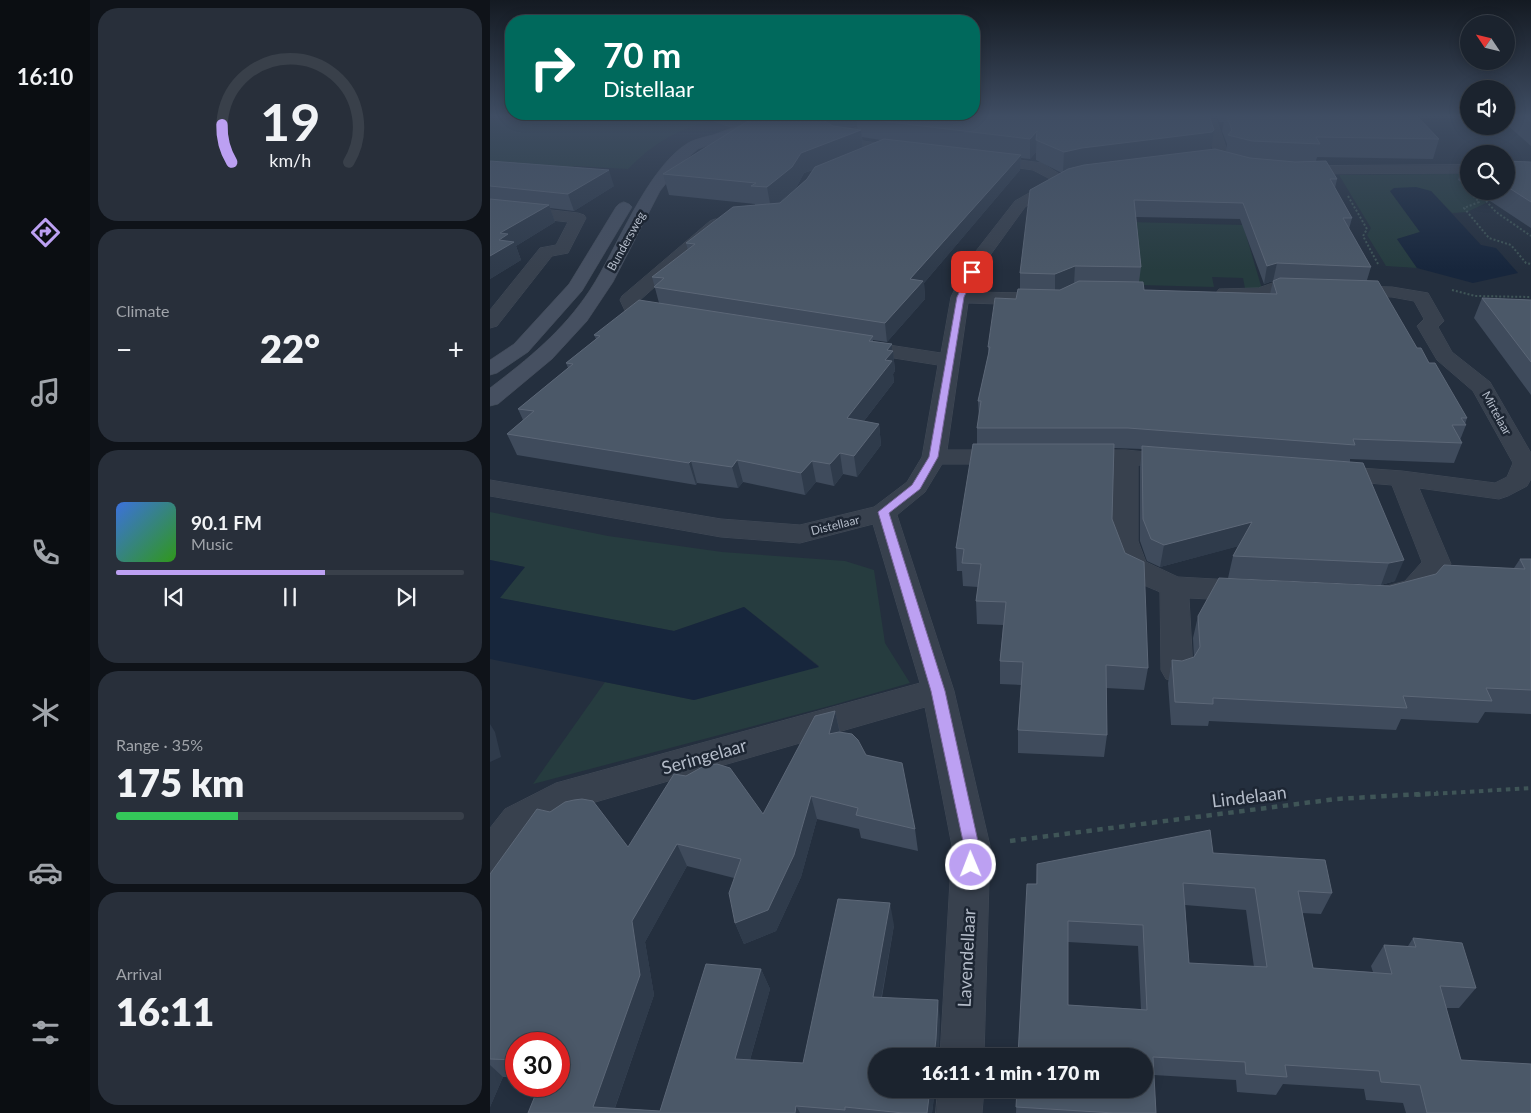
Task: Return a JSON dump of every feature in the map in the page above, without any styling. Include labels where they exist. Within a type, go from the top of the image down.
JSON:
[{"type":"street","name":"Bundersweg","points":[[490,370],[521,348],[576,287],[637,188],[654,167]]},
{"type":"street","name":"Bundersweg","points":[[490,399],[552,349],[586,308],[603,282],[654,190],[671,167]]},
{"type":"street","name":"Distellaar","points":[[490,488],[721,528],[800,534],[883,512],[916,487],[934,457],[960,297],[978,260],[1020,204],[1068,178],[1039,167]]},
{"type":"street","points":[[1285,170],[1334,172],[1460,169]]},
{"type":"street","points":[[490,208],[578,218],[562,249],[546,252],[490,322]]},
{"type":"street","points":[[682,317],[633,310],[629,300],[723,219],[731,217]]},
{"type":"street","name":"Mirtelaar","points":[[1211,293],[1260,294],[1273,288],[1392,292],[1421,297],[1434,321],[1427,326],[1444,356],[1482,387],[1525,463],[1518,481],[1499,490],[1402,478],[1313,471]]},
{"type":"street","points":[[960,297],[1050,300]]},
{"type":"street","points":[[836,342],[951,361]]},
{"type":"street","points":[[934,457],[1030,457]]},
{"type":"street","points":[[1058,457],[1126,457],[1195,462]]},
{"type":"street","points":[[1126,457],[1125,541],[1134,568],[1174,587],[1272,592]]},
{"type":"street","points":[[1371,596],[1381,597],[1415,588],[1437,564],[1402,478]]},
{"type":"street","name":"Lavendellaar","points":[[883,512],[938,691],[972,846],[962,1048]]},
{"type":"street","points":[[1174,587],[1177,670]]},
{"type":"street","name":"Seringelaar","points":[[490,857],[518,821],[569,794],[938,691]]},
{"type":"street","points":[[960,1098],[960,1113]]},
{"type":"path","points":[[1334,172],[1368,229],[1363,236],[1392,292]]},
{"type":"path","points":[[1477,200],[1479,202],[1464,208],[1489,238],[1511,245],[1526,263],[1531,264]]},
{"type":"path","points":[[1485,200],[1496,212],[1531,236]]},
{"type":"path","points":[[1450,289],[1475,296],[1531,297]]},
{"type":"path","name":"Lindelaan","points":[[972,846],[1336,799],[1531,788]]},
{"type":"green space","points":[[490,167],[572,167],[553,177],[490,171]]},
{"type":"green space","points":[[591,167],[630,167],[628,169]]},
{"type":"green space","points":[[1460,174],[1460,200],[1484,200],[1486,203],[1467,212],[1452,213],[1431,191],[1390,191],[1420,232],[1397,239],[1417,268],[1386,266],[1367,235],[1371,228],[1339,175]]},
{"type":"green space","points":[[1130,222],[1243,225],[1262,289],[1245,288],[1243,278],[1212,277],[1214,287],[1139,285]]},
{"type":"green space","points":[[490,512],[608,536],[722,552],[845,561],[874,570],[885,643],[910,683],[533,784],[605,682],[694,700],[819,666],[744,607],[674,631],[499,598],[524,567],[490,560]]},
{"type":"water","points":[[1416,187],[1431,191],[1481,245],[1496,248],[1518,273],[1473,283],[1417,268],[1397,239],[1420,232],[1390,191],[1394,188]]},
{"type":"water","points":[[490,560],[525,567],[500,598],[674,631],[744,607],[819,667],[694,700],[490,659]]},
{"type":"building","points":[[490,167],[569,167],[609,170],[568,194],[490,186]]},
{"type":"building","points":[[674,167],[792,167],[767,187],[751,186],[756,183],[663,174]]},
{"type":"building","points":[[815,167],[1010,167],[910,279],[923,281],[885,323],[654,287],[664,278],[652,277],[695,244],[686,243],[733,207],[780,203],[807,179]]},
{"type":"building","points":[[1076,167],[1330,167],[1337,179],[1330,179],[1352,218],[1343,218],[1371,267],[1277,263],[1267,266],[1243,203],[1134,200],[1141,267],[1075,266],[1055,274],[1020,273],[1030,190],[1068,169]]},
{"type":"building","points":[[1515,167],[1531,167],[1531,202],[1515,192]]},
{"type":"building","points":[[490,199],[549,205],[500,233],[508,234],[499,240],[514,242],[490,256]]},
{"type":"building","points":[[1280,278],[1378,281],[1417,348],[1421,348],[1429,363],[1435,363],[1467,418],[1461,418],[1466,425],[1452,425],[1462,443],[1353,439],[1355,445],[1128,428],[977,428],[981,401],[978,401],[990,347],[988,347],[995,298],[1016,299],[1018,289],[1060,290],[1079,281],[1143,282],[1144,290],[1277,294],[1273,281]]},
{"type":"building","points":[[1482,298],[1531,300],[1531,362]]},
{"type":"building","points":[[639,300],[873,336],[869,341],[892,344],[887,350],[893,351],[885,360],[892,361],[847,418],[879,424],[854,456],[840,453],[830,464],[812,461],[801,473],[737,460],[732,467],[691,461],[689,463],[507,434],[534,411],[518,409],[573,364],[566,363],[600,336],[594,335]]},
{"type":"building","points":[[973,444],[1114,444],[1112,519],[1125,553],[1144,562],[1148,668],[1106,665],[1107,735],[1018,730],[1023,662],[1000,661],[1006,602],[976,601],[981,564],[962,563],[964,549],[956,548]]},
{"type":"building","points":[[1142,446],[1363,463],[1404,560],[1389,563],[1233,556],[1252,522],[1164,545],[1151,539],[1143,519]]},
{"type":"building","points":[[1520,559],[1531,559],[1531,690],[1486,688],[1492,701],[1403,696],[1407,708],[1213,698],[1213,704],[1175,702],[1172,660],[1182,661],[1194,657],[1200,647],[1198,616],[1219,578],[1390,586],[1436,574],[1444,565],[1525,569]]},
{"type":"building","points":[[835,711],[829,734],[839,732],[852,734],[858,740],[866,755],[902,763],[915,829],[856,815],[858,808],[811,796],[794,855],[768,910],[735,923],[729,893],[741,859],[677,844],[632,921],[640,975],[593,1107],[660,1111],[706,964],[761,969],[735,1059],[803,1063],[838,899],[890,903],[873,997],[938,1000],[935,1048],[868,1048],[868,1098],[929,1098],[927,1113],[903,1113],[845,1107],[845,1110],[796,1106],[795,1113],[528,1113],[535,1097],[570,1097],[570,1032],[505,1032],[505,1060],[490,1059],[490,874],[537,809],[550,812],[565,802],[574,800],[593,801],[628,847],[674,774],[686,776],[704,766],[717,764],[730,768],[763,814],[815,716]]},
{"type":"building","points":[[1210,830],[1213,853],[1325,860],[1332,893],[1298,891],[1313,968],[1392,974],[1384,945],[1416,947],[1413,938],[1462,943],[1476,988],[1440,986],[1461,1060],[1531,1064],[1531,1113],[1427,1113],[1420,1085],[1381,1082],[1379,1071],[1285,1065],[1287,1077],[1246,1074],[1245,1062],[1153,1057],[1153,1048],[1018,1048],[1027,884],[1037,884],[1037,864]],"holes":[[[1183,883],[1255,888],[1267,967],[1189,963]],[[1068,921],[1143,925],[1147,1010],[1068,1005]]]},
{"type":"building","points":[[1153,1057],[1156,1113],[1114,1113],[1016,1107],[1016,1098],[1153,1098]]},
{"type":"route","points":[[971,865],[972,846],[938,691],[883,512],[916,487],[934,457],[960,297],[972,272]]}]
